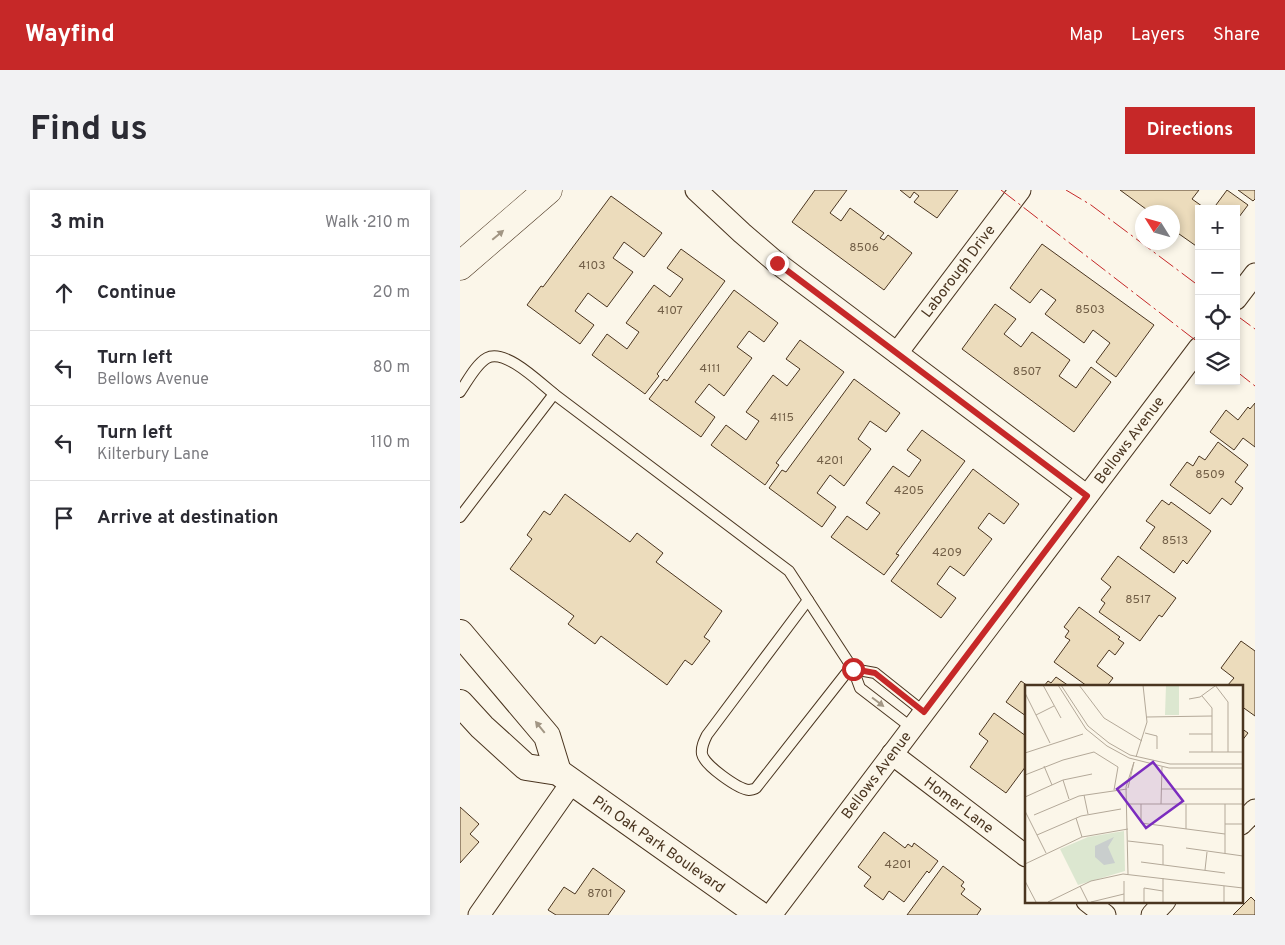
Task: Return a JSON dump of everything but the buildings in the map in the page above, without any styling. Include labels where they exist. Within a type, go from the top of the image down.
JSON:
[{"type":"main road","points":[[460,266],[548,190]]},
{"type":"street","points":[[696,190],[770,257],[1087,496]]},
{"type":"street","name":"Laborough Drive","points":[[897,353],[1020,190]]},
{"type":"street","points":[[1239,295],[1255,274]]},
{"type":"street","name":"Bellows Avenue","points":[[771,915],[1195,353]]},
{"type":"street","points":[[460,633],[547,736],[565,777],[479,915]]},
{"type":"street","name":"Pin Oak Park Boulevard","points":[[460,703],[482,727],[526,766],[565,777],[760,915]]},
{"type":"street","name":"Homer Lane","points":[[892,754],[1025,855]]},
{"type":"street","points":[[1242,823],[1255,810]]},
{"type":"street","points":[[1088,902],[1105,915]]},
{"type":"street","points":[[1152,915],[1164,902]]},
{"type":"lane","points":[[460,392],[481,363],[488,358],[496,356],[507,358],[789,570],[852,668],[860,688],[918,720]]},
{"type":"lane","points":[[460,517],[554,394]]},
{"type":"lane","points":[[808,600],[707,735],[702,744],[702,754],[706,764],[739,787],[749,790],[756,788],[852,668]]},
{"type":"lane","points":[[852,668],[875,673],[918,720]]},
{"type":"power","points":[[1001,190],[1195,340]]},
{"type":"power","points":[[1066,190],[1091,205],[1195,283]]},
{"type":"power","points":[[1240,318],[1255,329]]},
{"type":"power","points":[[1240,374],[1255,386]]},
{"type":"route","points":[[777,263],[1087,496],[924,712],[875,673],[853,669]]}]
